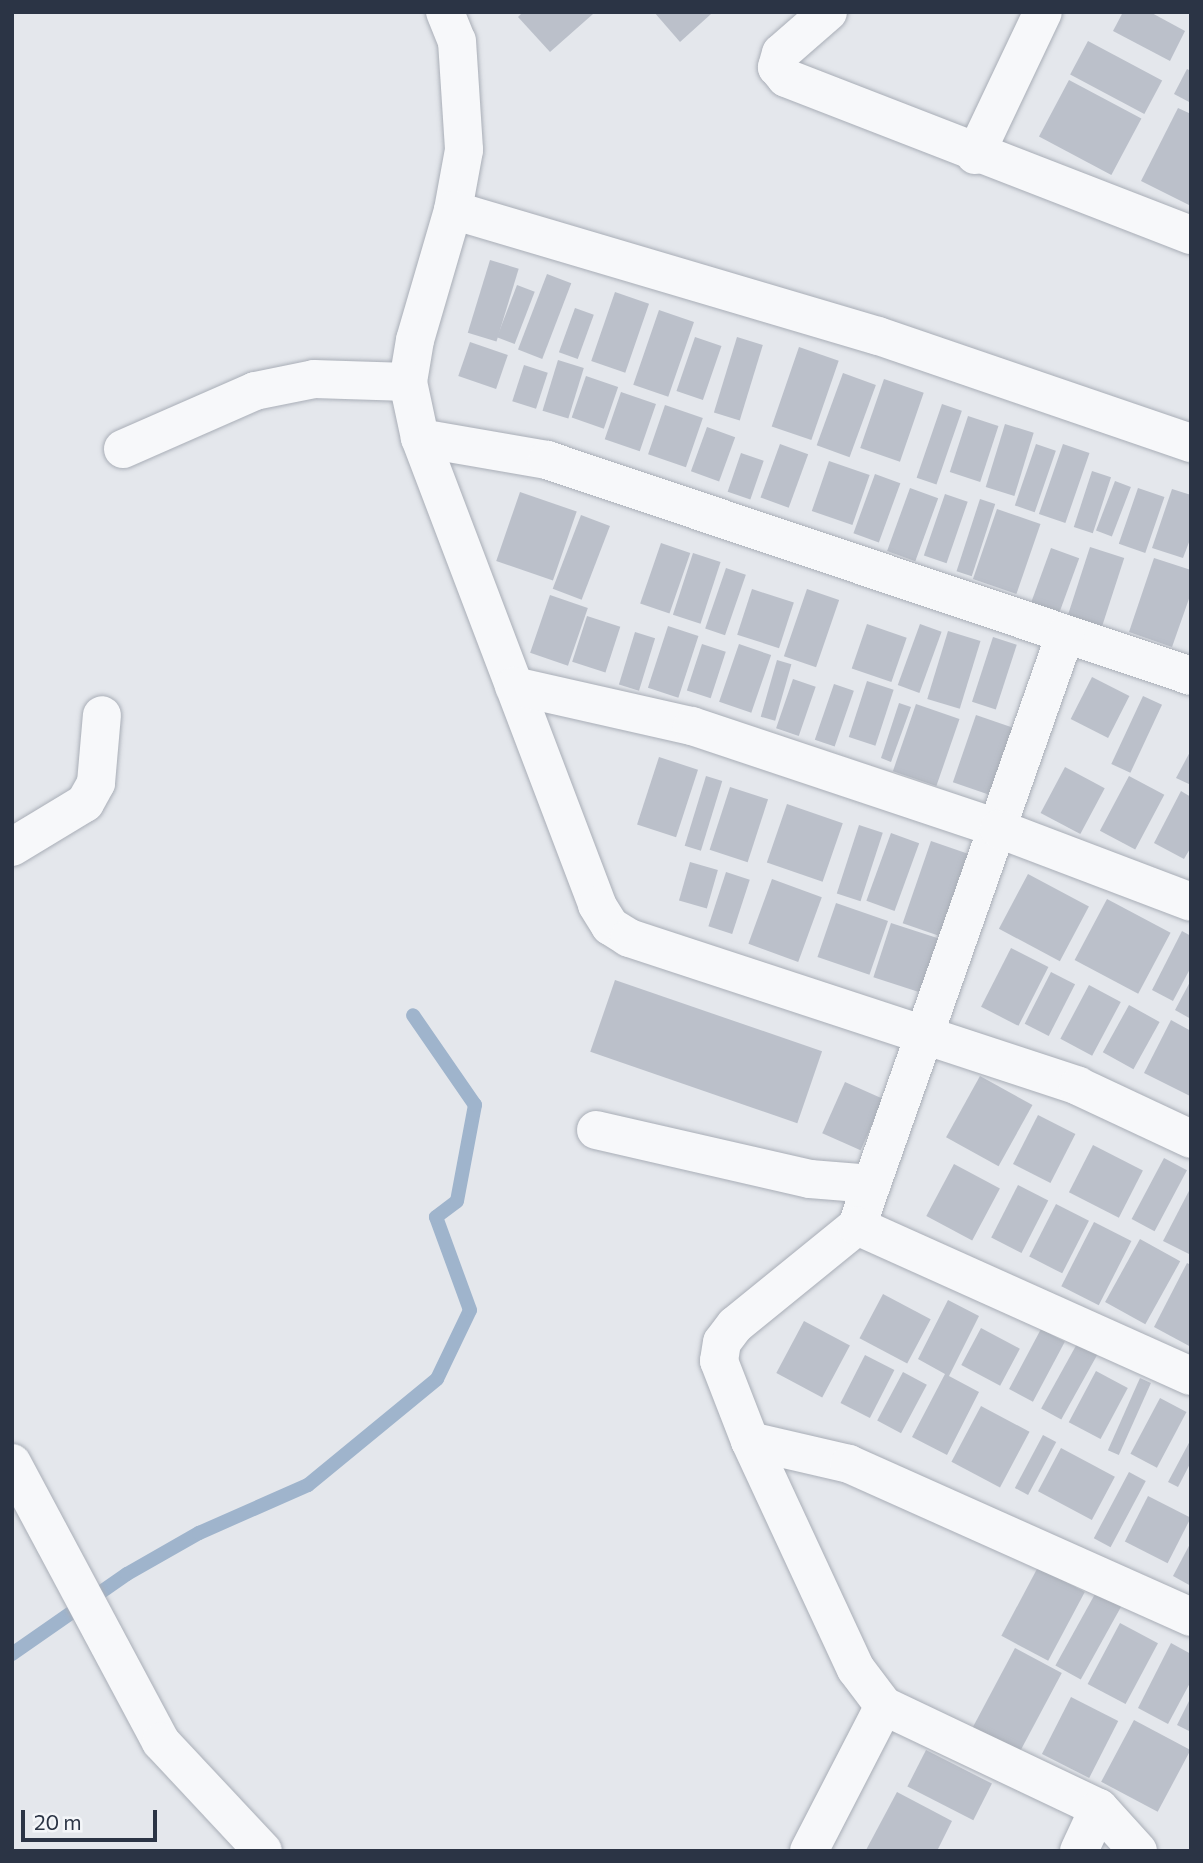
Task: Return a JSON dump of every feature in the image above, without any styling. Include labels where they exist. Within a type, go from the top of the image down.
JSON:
[{"type":"street","points":[[445,12],[457,41],[464,150],[453,210],[415,340],[408,382],[420,438],[514,686],[610,926],[629,938],[922,1032],[1078,1086],[1191,1139]]},
{"type":"street","points":[[828,12],[781,53],[777,67],[786,78],[975,155],[1191,235]]},
{"type":"street","points":[[975,155],[1043,12]]},
{"type":"street","points":[[453,210],[878,336],[1191,443]]},
{"type":"street","points":[[123,449],[255,391],[314,379],[408,382]]},
{"type":"street","points":[[420,438],[547,460],[1065,635],[1135,653],[1191,676]]},
{"type":"street","points":[[1065,635],[999,829],[922,1032],[857,1226],[722,1342],[719,1361],[750,1441],[856,1669],[884,1706],[1099,1808],[1138,1851]]},
{"type":"street","points":[[514,686],[692,726],[999,829],[1191,902]]},
{"type":"street","points":[[12,847],[85,803],[96,783],[102,715]]},
{"type":"street","points":[[596,1130],[810,1180],[872,1184]]},
{"type":"street","points":[[857,1226],[1191,1376]]},
{"type":"street","points":[[750,1441],[849,1464],[1191,1617]]},
{"type":"street","points":[[12,1462],[161,1742],[263,1851]]},
{"type":"street","points":[[809,1851],[884,1706]]},
{"type":"street","points":[[1079,1851],[1099,1808]]},
{"type":"building","points":[[523,12],[593,14],[550,52],[518,17]]},
{"type":"building","points":[[654,12],[710,12],[711,14],[680,42]]},
{"type":"building","points":[[1123,12],[1150,12],[1185,31],[1170,61],[1113,31]]},
{"type":"building","points":[[1088,41],[1162,80],[1144,114],[1070,75]]},
{"type":"building","points":[[1187,69],[1191,71],[1191,103],[1174,94]]},
{"type":"building","points":[[1069,80],[1141,118],[1111,175],[1039,137]]},
{"type":"building","points":[[1178,108],[1191,114],[1191,206],[1141,181]]},
{"type":"building","points":[[490,260],[519,269],[496,341],[468,333]]},
{"type":"building","points":[[547,274],[571,283],[542,359],[518,350]]},
{"type":"building","points":[[517,285],[535,292],[515,344],[497,337]]},
{"type":"building","points":[[615,292],[649,304],[625,373],[591,361]]},
{"type":"building","points":[[575,308],[594,315],[578,359],[559,352]]},
{"type":"building","points":[[659,310],[694,322],[668,397],[633,385]]},
{"type":"building","points":[[695,337],[721,346],[703,400],[676,391]]},
{"type":"building","points":[[737,337],[763,345],[740,420],[714,413]]},
{"type":"building","points":[[470,342],[508,355],[496,389],[458,376]]},
{"type":"building","points":[[799,347],[839,361],[811,440],[772,426]]},
{"type":"building","points":[[558,360],[584,368],[568,419],[543,411]]},
{"type":"building","points":[[524,365],[548,373],[536,409],[512,401]]},
{"type":"building","points":[[843,373],[876,385],[850,457],[817,445]]},
{"type":"building","points":[[586,376],[618,387],[604,429],[572,418]]},
{"type":"building","points":[[884,379],[924,393],[900,462],[860,448]]},
{"type":"building","points":[[621,392],[656,404],[640,451],[605,439]]},
{"type":"building","points":[[942,404],[962,411],[936,485],[917,478]]},
{"type":"building","points":[[665,405],[703,418],[686,467],[648,454]]},
{"type":"building","points":[[968,416],[998,426],[980,482],[950,472]]},
{"type":"building","points":[[1005,424],[1034,433],[1014,496],[986,487]]},
{"type":"building","points":[[707,427],[735,437],[719,481],[691,471]]},
{"type":"building","points":[[780,444],[808,454],[789,508],[761,498]]},
{"type":"building","points":[[1036,444],[1056,451],[1035,512],[1015,505]]},
{"type":"building","points":[[1063,444],[1089,453],[1065,523],[1039,514]]},
{"type":"building","points":[[741,453],[764,461],[750,500],[728,492]]},
{"type":"building","points":[[829,461],[870,475],[852,525],[812,511]]},
{"type":"building","points":[[1092,471],[1111,477],[1093,533],[1074,527]]},
{"type":"building","points":[[875,474],[900,483],[879,542],[853,533]]},
{"type":"building","points":[[1115,481],[1131,487],[1112,537],[1096,530]]},
{"type":"building","points":[[910,488],[938,498],[915,561],[887,551]]},
{"type":"building","points":[[1138,488],[1164,497],[1145,553],[1119,544]]},
{"type":"building","points":[[1172,489],[1191,495],[1191,537],[1183,558],[1152,548]]},
{"type":"building","points":[[520,492],[577,512],[553,581],[496,561]]},
{"type":"building","points":[[945,494],[968,502],[947,563],[924,555]]},
{"type":"building","points":[[980,499],[995,504],[972,576],[957,571]]},
{"type":"building","points":[[997,509],[1040,524],[1016,594],[973,579]]},
{"type":"building","points":[[581,515],[610,526],[582,600],[553,589]]},
{"type":"building","points":[[661,543],[690,553],[669,614],[640,604]]},
{"type":"building","points":[[1090,547],[1124,558],[1102,627],[1068,615]]},
{"type":"building","points":[[1051,548],[1079,558],[1057,619],[1029,609]]},
{"type":"building","points":[[693,553],[721,562],[700,624],[673,615]]},
{"type":"building","points":[[1154,558],[1191,570],[1191,593],[1172,647],[1129,632]]},
{"type":"building","points":[[726,568],[746,575],[725,635],[705,629]]},
{"type":"building","points":[[752,589],[794,603],[779,648],[737,635]]},
{"type":"building","points":[[807,589],[839,600],[816,667],[784,656]]},
{"type":"building","points":[[550,595],[588,608],[568,666],[530,653]]},
{"type":"building","points":[[587,616],[620,627],[605,672],[572,662]]},
{"type":"building","points":[[867,624],[907,638],[891,682],[852,668]]},
{"type":"building","points":[[920,624],[942,632],[919,693],[898,685]]},
{"type":"building","points":[[668,626],[698,636],[678,698],[648,688]]},
{"type":"building","points":[[948,631],[981,641],[960,709],[927,699]]},
{"type":"building","points":[[635,632],[655,638],[639,691],[619,685]]},
{"type":"building","points":[[993,637],[1017,645],[996,709],[972,702]]},
{"type":"building","points":[[702,644],[726,652],[711,698],[687,691]]},
{"type":"building","points":[[739,644],[771,655],[751,713],[719,702]]},
{"type":"building","points":[[777,660],[791,664],[775,721],[761,717]]},
{"type":"building","points":[[1092,677],[1129,696],[1108,738],[1071,719]]},
{"type":"building","points":[[793,679],[816,687],[799,736],[776,728]]},
{"type":"building","points":[[867,681],[894,690],[875,746],[849,737]]},
{"type":"building","points":[[834,684],[854,691],[835,747],[815,740]]},
{"type":"building","points":[[1143,696],[1162,705],[1130,773],[1111,764]]},
{"type":"building","points":[[899,703],[911,707],[891,762],[881,758]]},
{"type":"building","points":[[916,704],[959,719],[936,786],[893,771]]},
{"type":"building","points":[[976,715],[1014,728],[991,795],[953,782]]},
{"type":"building","points":[[1191,750],[1191,785],[1176,778]]},
{"type":"building","points":[[659,757],[698,770],[676,837],[637,825]]},
{"type":"building","points":[[1065,767],[1105,788],[1080,834],[1041,813]]},
{"type":"building","points":[[706,776],[722,781],[701,851],[685,846]]},
{"type":"building","points":[[1129,776],[1164,795],[1135,850],[1100,831]]},
{"type":"building","points":[[730,787],[768,799],[748,862],[710,850]]},
{"type":"building","points":[[1181,791],[1191,797],[1191,847],[1184,859],[1154,843]]},
{"type":"building","points":[[787,804],[843,823],[823,882],[767,863]]},
{"type":"building","points":[[859,825],[883,833],[861,901],[837,893]]},
{"type":"building","points":[[891,833],[919,843],[895,911],[866,901]]},
{"type":"building","points":[[931,841],[977,857],[949,939],[903,923]]},
{"type":"building","points":[[690,862],[718,870],[707,908],[679,900]]},
{"type":"building","points":[[726,872],[750,880],[732,934],[708,926]]},
{"type":"building","points":[[1028,874],[1089,906],[1060,961],[999,929]]},
{"type":"building","points":[[772,879],[822,897],[798,962],[748,944]]},
{"type":"building","points":[[1107,899],[1171,933],[1138,994],[1075,960]]},
{"type":"building","points":[[836,903],[888,921],[869,975],[817,957]]},
{"type":"building","points":[[891,923],[952,943],[934,997],[873,977]]},
{"type":"building","points":[[1182,931],[1191,936],[1191,967],[1173,1001],[1152,990]]},
{"type":"building","points":[[1011,948],[1048,967],[1018,1026],[981,1007]]},
{"type":"building","points":[[1051,972],[1075,984],[1049,1036],[1025,1024]]},
{"type":"building","points":[[615,980],[822,1051],[797,1123],[590,1052]]},
{"type":"building","points":[[1191,980],[1191,1019],[1175,1010]]},
{"type":"building","points":[[1089,985],[1121,1002],[1092,1056],[1060,1039]]},
{"type":"building","points":[[1129,1005],[1160,1022],[1133,1069],[1103,1052]]},
{"type":"building","points":[[1171,1020],[1191,1031],[1190,1096],[1144,1073]]},
{"type":"building","points":[[980,1076],[1032,1105],[999,1166],[946,1137]]},
{"type":"building","points":[[845,1082],[883,1099],[861,1150],[822,1133]]},
{"type":"building","points":[[1038,1115],[1075,1134],[1050,1183],[1013,1164]]},
{"type":"building","points":[[1093,1145],[1143,1170],[1119,1218],[1069,1192]]},
{"type":"building","points":[[1164,1158],[1187,1170],[1155,1231],[1132,1219]]},
{"type":"building","points":[[954,1164],[1000,1188],[972,1241],[926,1216]]},
{"type":"building","points":[[1018,1185],[1048,1200],[1022,1253],[991,1238]]},
{"type":"building","points":[[1191,1187],[1191,1255],[1163,1241]]},
{"type":"building","points":[[1056,1204],[1089,1221],[1062,1273],[1029,1257]]},
{"type":"building","points":[[1094,1222],[1131,1241],[1099,1305],[1061,1286]]},
{"type":"building","points":[[1140,1239],[1180,1261],[1145,1324],[1105,1302]]},
{"type":"building","points":[[1187,1263],[1191,1265],[1191,1347],[1154,1327]]},
{"type":"building","points":[[883,1294],[931,1319],[907,1363],[860,1338]]},
{"type":"building","points":[[948,1300],[979,1316],[949,1376],[979,1392],[947,1455],[912,1437],[945,1374],[918,1359]]},
{"type":"building","points":[[804,1321],[850,1345],[822,1398],[776,1373]]},
{"type":"building","points":[[981,1328],[1020,1349],[1000,1386],[961,1365]]},
{"type":"building","points":[[1041,1329],[1065,1342],[1033,1402],[1009,1389]]},
{"type":"building","points":[[1078,1342],[1098,1353],[1061,1420],[1041,1408]]},
{"type":"building","points":[[865,1355],[894,1370],[870,1418],[840,1403]]},
{"type":"building","points":[[1096,1371],[1128,1388],[1101,1439],[1069,1422]]},
{"type":"building","points":[[903,1372],[927,1385],[901,1433],[877,1421]]},
{"type":"building","points":[[1140,1378],[1151,1383],[1119,1455],[1108,1450]]},
{"type":"building","points":[[1160,1398],[1186,1412],[1157,1468],[1130,1454]]},
{"type":"building","points":[[981,1406],[1030,1432],[1000,1487],[951,1462]]},
{"type":"building","points":[[1043,1435],[1056,1442],[1028,1495],[1015,1488]]},
{"type":"building","points":[[1191,1439],[1191,1462],[1178,1487],[1168,1482]]},
{"type":"building","points":[[1061,1448],[1115,1477],[1092,1520],[1038,1491]]},
{"type":"building","points":[[1129,1472],[1146,1481],[1111,1547],[1094,1538]]},
{"type":"building","points":[[1148,1496],[1191,1518],[1168,1563],[1125,1541]]},
{"type":"building","points":[[1191,1542],[1191,1586],[1173,1576]]},
{"type":"building","points":[[1038,1567],[1085,1592],[1048,1661],[1001,1636]]},
{"type":"building","points":[[1100,1585],[1125,1599],[1081,1680],[1055,1665]]},
{"type":"building","points":[[1120,1623],[1158,1643],[1126,1704],[1088,1684]]},
{"type":"building","points":[[1171,1643],[1191,1654],[1191,1681],[1168,1724],[1138,1708]]},
{"type":"building","points":[[1015,1648],[1062,1673],[1018,1755],[971,1730]]},
{"type":"building","points":[[1071,1697],[1118,1721],[1089,1778],[1042,1754]]},
{"type":"building","points":[[1191,1697],[1191,1732],[1177,1725]]},
{"type":"building","points":[[1134,1720],[1191,1750],[1158,1812],[1101,1782]]},
{"type":"building","points":[[926,1750],[992,1784],[973,1820],[907,1787]]},
{"type":"building","points":[[897,1792],[952,1821],[937,1851],[866,1850]]},
{"type":"waterway","points":[[12,1654],[127,1574],[199,1533],[308,1485],[437,1379],[470,1310],[436,1217],[457,1201],[475,1105],[413,1015]]}]
